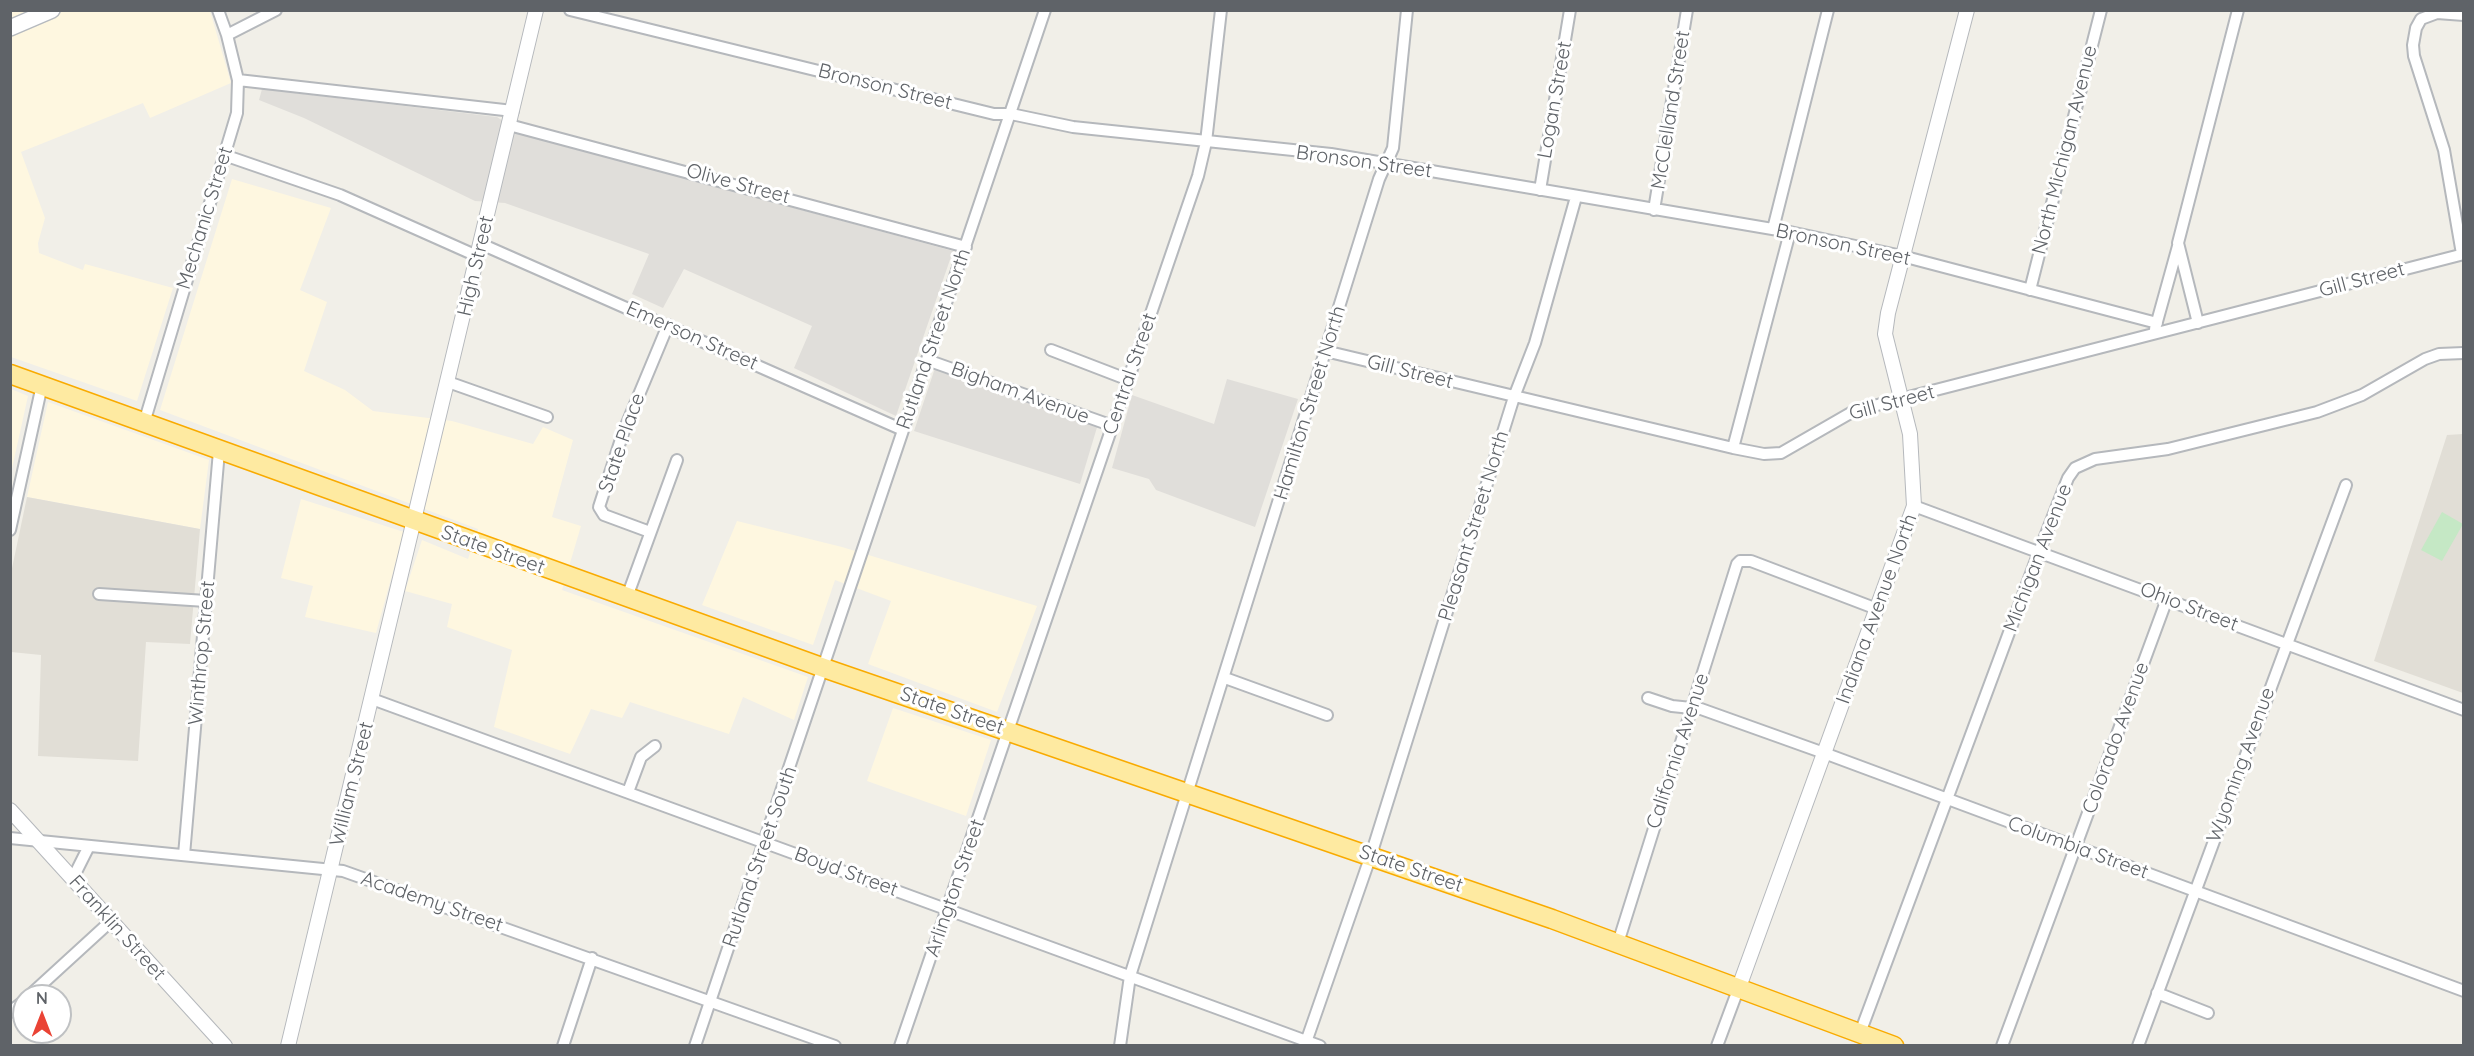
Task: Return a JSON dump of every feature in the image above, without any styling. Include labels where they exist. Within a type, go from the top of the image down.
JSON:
[{"type":"highway","name":"State Street","points":[[10,374],[414,522],[824,668],[1371,855],[1618,943],[1894,1046]]},
{"type":"main road","points":[[10,28],[52,10]]},
{"type":"street","name":"Mechanic Street","points":[[144,423],[237,113],[238,81],[227,35],[218,10]]},
{"type":"street","points":[[227,35],[276,10]]},
{"type":"street","name":"High Street","points":[[414,522],[536,10]]},
{"type":"street","name":"Bronson Street","points":[[570,10],[994,114],[1011,114],[1073,127],[1332,154],[1790,232],[1902,256],[2157,323]]},
{"type":"street","name":"Rutland Street North","points":[[824,668],[1045,10]]},
{"type":"street","name":"Central Street","points":[[1010,731],[1198,176],[1206,142],[1221,10]]},
{"type":"street","name":"Hamilton Street North","points":[[1120,1046],[1130,976],[1225,678],[1379,179],[1394,148],[1407,10]]},
{"type":"street","name":"Logan Street","points":[[1540,190],[1570,10]]},
{"type":"street","name":"McClelland Street","points":[[1654,210],[1687,10]]},
{"type":"street","points":[[1773,229],[1828,10]]},
{"type":"street","name":"Indiana Avenue North","points":[[1739,987],[1914,506],[1910,434],[1886,334],[1887,313],[1967,10]]},
{"type":"street","name":"North Michigan Avenue","points":[[2030,290],[2101,10]]},
{"type":"street","points":[[2154,335],[2238,10]]},
{"type":"street","points":[[2463,15],[2437,13],[2421,20],[2416,28],[2413,45],[2414,56],[2444,150],[2463,254]]},
{"type":"street","name":"Olive Street","points":[[238,81],[511,118],[966,247]]},
{"type":"street","name":"Emerson Street","points":[[224,155],[340,195],[668,325],[903,430]]},
{"type":"street","name":"Pleasant Street North","points":[[1306,1043],[1371,855],[1514,397],[1534,343],[1576,197]]},
{"type":"street","points":[[1733,448],[1790,232]]},
{"type":"street","points":[[2178,243],[2198,323]]},
{"type":"street","name":"Gill Street","points":[[1325,351],[1733,448],[1764,454],[1781,453],[1847,414],[2463,254]]},
{"type":"street","name":"State Place","points":[[650,532],[604,515],[599,507],[623,433],[668,325]]},
{"type":"street","points":[[1051,350],[1129,380]]},
{"type":"street","name":"Michigan Avenue","points":[[1860,1033],[2039,552],[2068,478],[2075,468],[2085,462],[2168,449],[2317,412],[2362,395],[2425,359],[2439,354],[2463,353]]},
{"type":"street","name":"Bigham Avenue","points":[[927,360],[1113,426]]},
{"type":"street","points":[[448,382],[547,417]]},
{"type":"street","points":[[10,530],[42,385]]},
{"type":"street","name":"Winthrop Street","points":[[184,855],[219,451]]},
{"type":"street","points":[[627,597],[677,460]]},
{"type":"street","name":"Wyoming Avenue","points":[[2138,1046],[2346,485]]},
{"type":"street","name":"Ohio Street","points":[[1914,506],[2167,598],[2286,645],[2463,710]]},
{"type":"street","name":"William Street","points":[[288,1046],[414,522]]},
{"type":"street","name":"California Avenue","points":[[1618,943],[1740,561],[1751,561],[1877,609]]},
{"type":"street","points":[[99,594],[206,601]]},
{"type":"street","name":"Colorado Avenue","points":[[2002,1046],[2167,598]]},
{"type":"street","name":"Rutland Street South","points":[[695,1046],[712,1002],[824,668]]},
{"type":"street","points":[[1225,678],[1327,715]]},
{"type":"street","name":"Columbia Street","points":[[1648,698],[1672,706],[1692,708],[1824,753],[2463,991]]},
{"type":"street","name":"Boyd Street","points":[[372,699],[1130,976],[1306,1043],[1320,1046]]},
{"type":"street","name":"Arlington Street","points":[[900,1046],[1010,731]]},
{"type":"street","points":[[628,792],[641,757],[655,746]]},
{"type":"street","name":"Franklin Street","points":[[10,810],[225,1046]]},
{"type":"street","name":"Academy Street","points":[[10,838],[331,868],[592,958],[835,1046]]},
{"type":"street","points":[[73,878],[89,846]]},
{"type":"street","points":[[42,984],[111,921]]},
{"type":"street","points":[[563,1046],[592,958]]},
{"type":"street","points":[[1717,1046],[1739,987]]},
{"type":"street","points":[[2157,993],[2208,1013]]},
{"type":"shaded area","points":[[11,11],[210,11],[231,83],[150,118],[143,103],[21,152],[45,218],[38,243],[39,253],[83,270],[85,264],[173,288],[137,401],[11,357]]},
{"type":"shaded area","points":[[262,89],[497,117],[523,134],[953,251],[896,416],[794,368],[812,326],[684,269],[663,308],[632,294],[649,254],[505,203],[475,201],[304,118],[259,100]]},
{"type":"shaded area","points":[[232,179],[331,208],[300,290],[327,302],[304,371],[345,390],[373,411],[452,421],[533,444],[543,427],[573,440],[552,517],[581,526],[562,590],[808,677],[794,720],[743,697],[729,734],[630,702],[622,718],[591,709],[570,754],[494,727],[512,650],[447,627],[452,604],[405,591],[422,540],[468,559],[478,529],[160,410]]},
{"type":"shaded area","points":[[935,368],[1098,424],[1080,484],[914,431]]},
{"type":"shaded area","points":[[1227,379],[1298,399],[1255,527],[1156,490],[1149,479],[1112,468],[1132,395],[1214,424]]},
{"type":"shaded area","points":[[11,389],[28,396],[11,473]]},
{"type":"shaded area","points":[[48,402],[209,460],[200,529],[27,497]]},
{"type":"shaded area","points":[[2463,434],[2463,693],[2374,661],[2447,435]]},
{"type":"shaded area","points":[[27,497],[200,529],[190,644],[146,642],[138,761],[38,756],[41,655],[11,652],[11,573]]},
{"type":"shaded area","points":[[301,499],[404,532],[376,633],[305,617],[313,586],[281,578]]},
{"type":"shaded area","points":[[737,521],[842,547],[1037,606],[997,712],[868,664],[891,601],[835,580],[813,645],[702,605]]},
{"type":"shaded area","points":[[893,708],[991,740],[966,816],[867,781]]},
{"type":"green space","points":[[2442,512],[2463,524],[2442,561],[2421,550]]}]
